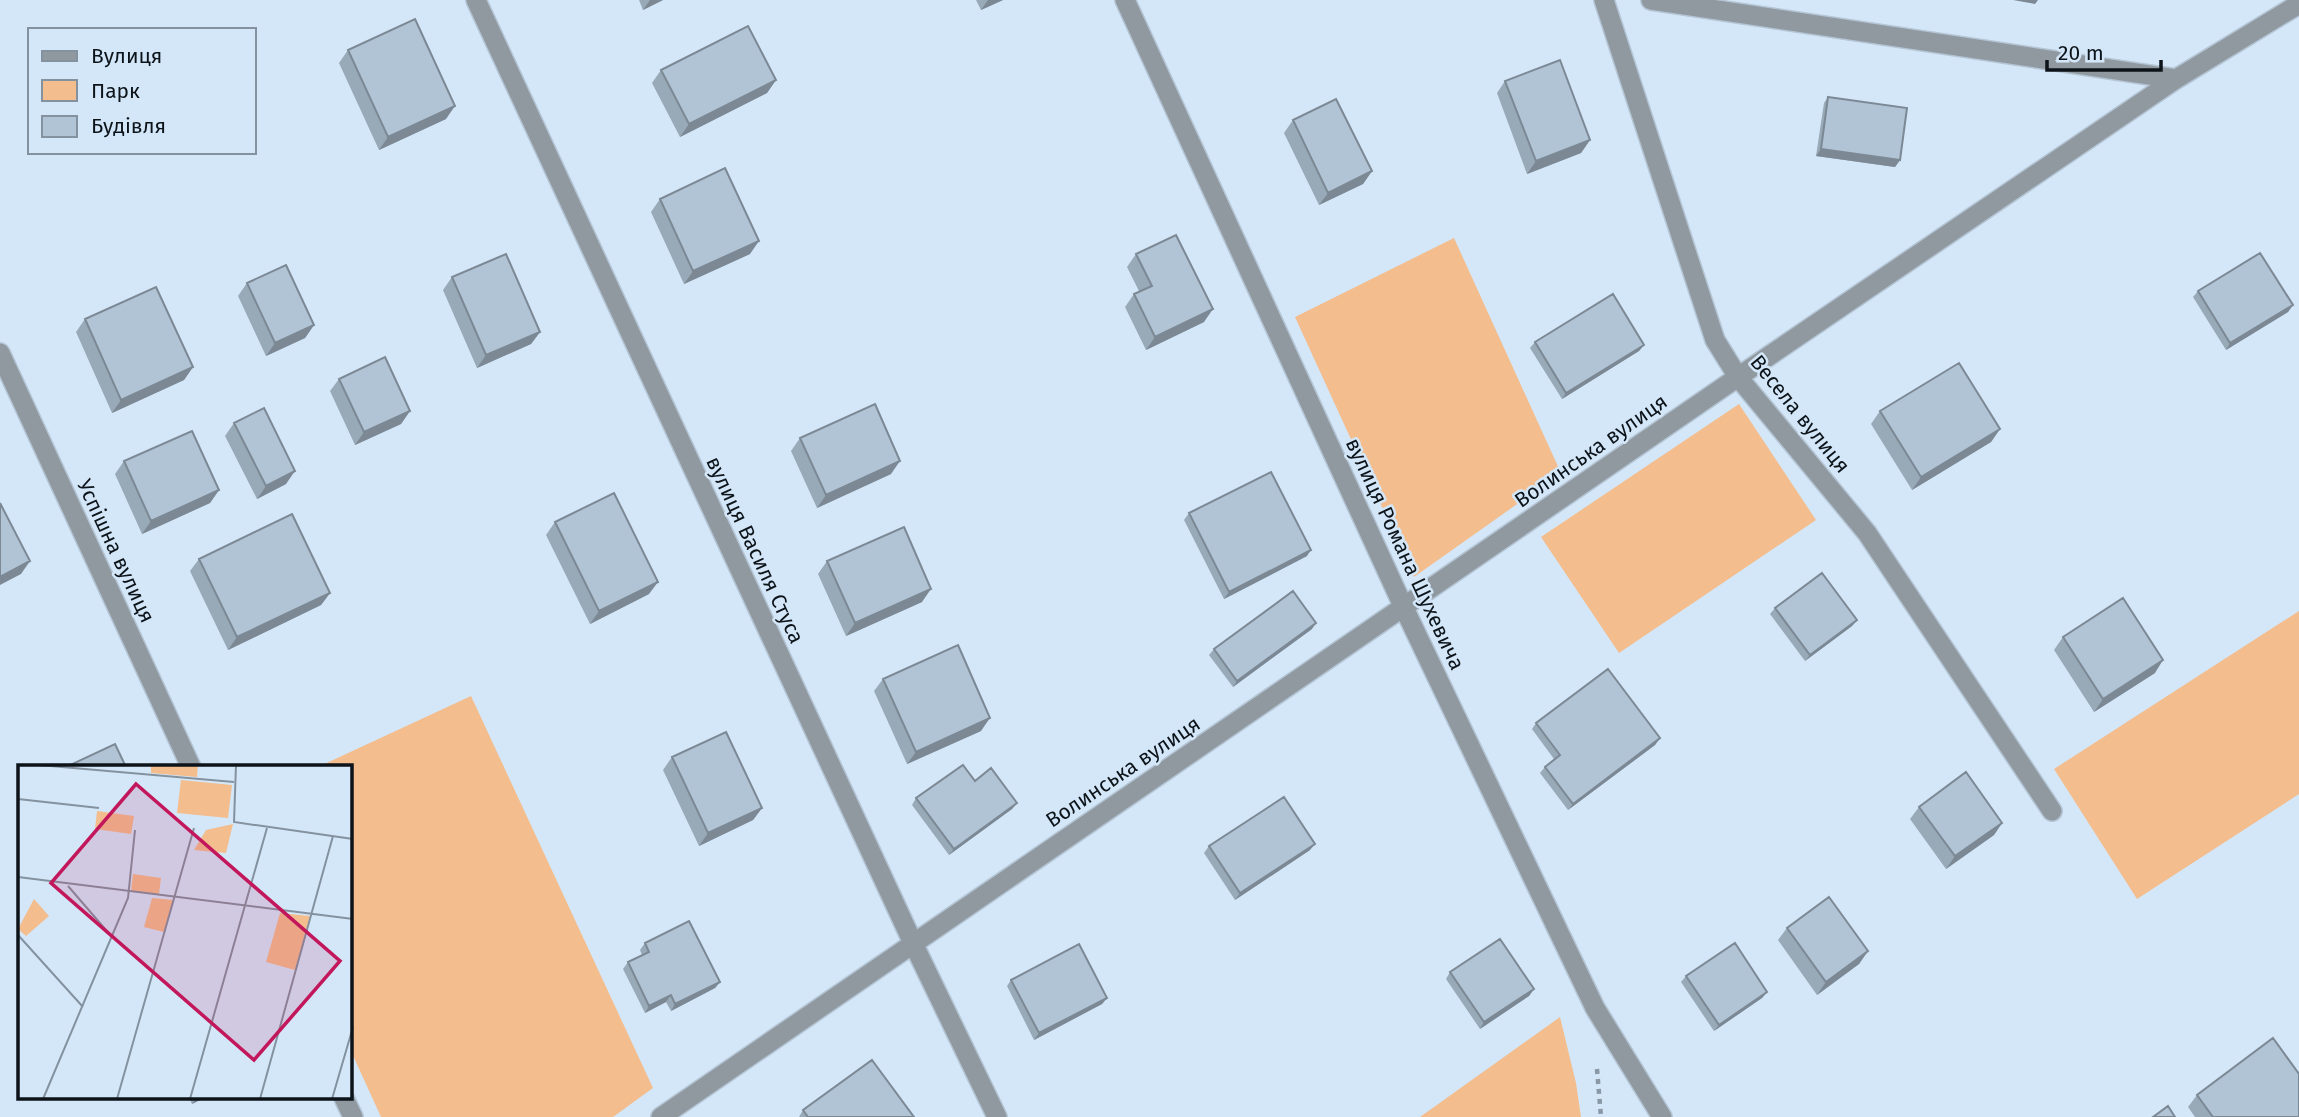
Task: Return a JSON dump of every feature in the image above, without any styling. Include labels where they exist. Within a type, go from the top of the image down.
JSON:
[{"type":"street","name":"вулиця Василя Стуса","points":[[476,0],[913,943],[997,1117]]},
{"type":"street","name":"вулиця Романа Шухевича","points":[[1125,0],[1404,608],[1595,1008],[1662,1117]]},
{"type":"street","name":"Весела вулиця","points":[[1604,0],[1715,340],[1738,377],[1867,533],[2052,811]]},
{"type":"street","points":[[1651,0],[2176,79]]},
{"type":"street","name":"Волинська вулиця","points":[[661,1117],[2176,79],[2299,4]]},
{"type":"street","name":"Успішна вулиця","points":[[0,353],[190,765]]},
{"type":"street","points":[[345,1100],[353,1117]]},
{"type":"green space","points":[[1454,238],[1561,473],[1414,577],[1295,317]]},
{"type":"green space","points":[[1739,404],[1816,520],[1619,653],[1541,537]]},
{"type":"green space","points":[[2299,611],[2299,794],[2137,899],[2054,769]]},
{"type":"green space","points":[[471,696],[653,1088],[613,1117],[381,1117],[352,1053],[352,765],[322,765]]},
{"type":"green space","points":[[1560,1017],[1581,1117],[1420,1117]]},
{"type":"building","points":[[415,19],[455,106],[388,137],[348,50]]},
{"type":"building","points":[[748,26],[776,80],[689,124],[661,70]]},
{"type":"building","points":[[1560,60],[1590,140],[1536,161],[1505,81]]},
{"type":"building","points":[[1828,97],[1907,108],[1900,160],[1821,149]]},
{"type":"building","points":[[1336,99],[1372,171],[1328,193],[1293,120]]},
{"type":"building","points":[[725,168],[759,241],[693,271],[660,199]]},
{"type":"building","points":[[1176,235],[1213,309],[1155,337],[1134,294],[1152,286],[1136,254]]},
{"type":"building","points":[[2260,253],[2293,305],[2230,343],[2198,291]]},
{"type":"building","points":[[506,254],[540,332],[486,355],[452,277]]},
{"type":"building","points":[[286,265],[314,325],[275,343],[247,283]]},
{"type":"building","points":[[156,287],[193,367],[121,400],[85,319]]},
{"type":"building","points":[[1613,294],[1644,345],[1566,393],[1535,342]]},
{"type":"building","points":[[385,357],[410,411],[364,432],[339,379]]},
{"type":"building","points":[[1959,363],[2000,429],[1921,477],[1880,411]]},
{"type":"building","points":[[875,404],[900,461],[826,495],[800,438]]},
{"type":"building","points":[[264,408],[295,471],[266,486],[234,423]]},
{"type":"building","points":[[192,431],[219,490],[151,521],[124,461]]},
{"type":"building","points":[[1271,472],[1311,550],[1229,592],[1189,513]]},
{"type":"building","points":[[614,493],[658,582],[599,611],[555,522]]},
{"type":"building","points":[[0,503],[30,561],[0,577]]},
{"type":"building","points":[[292,514],[330,593],[237,637],[199,559]]},
{"type":"building","points":[[904,527],[931,589],[855,623],[827,561]]},
{"type":"building","points":[[1822,573],[1857,620],[1810,655],[1775,608]]},
{"type":"building","points":[[1293,591],[1316,623],[1237,681],[1214,649]]},
{"type":"building","points":[[2123,598],[2163,660],[2103,699],[2063,637]]},
{"type":"building","points":[[958,645],[990,718],[916,752],[883,679]]},
{"type":"building","points":[[1608,669],[1660,738],[1573,804],[1545,767],[1560,755],[1536,723]]},
{"type":"building","points":[[726,732],[762,808],[708,833],[672,757]]},
{"type":"building","points":[[115,744],[125,765],[70,765]]},
{"type":"building","points":[[963,765],[975,781],[991,768],[1017,803],[954,849],[916,798]]},
{"type":"building","points":[[1966,772],[2002,823],[1955,856],[1919,807]]},
{"type":"building","points":[[1284,797],[1315,844],[1240,893],[1209,846]]},
{"type":"building","points":[[1829,897],[1868,951],[1826,982],[1787,928]]},
{"type":"building","points":[[689,921],[720,982],[675,1004],[671,995],[649,1006],[628,962],[649,952],[645,943]]},
{"type":"building","points":[[1500,939],[1534,989],[1484,1022],[1450,972]]},
{"type":"building","points":[[1735,943],[1767,992],[1719,1025],[1686,976]]},
{"type":"building","points":[[1079,944],[1107,998],[1039,1033],[1011,980]]},
{"type":"building","points":[[2273,1038],[2299,1074],[2299,1117],[2213,1117],[2197,1095]]},
{"type":"building","points":[[872,1060],[914,1117],[808,1117],[803,1110]]},
{"type":"building","points":[[2168,1106],[2175,1117],[2153,1117]]}]
